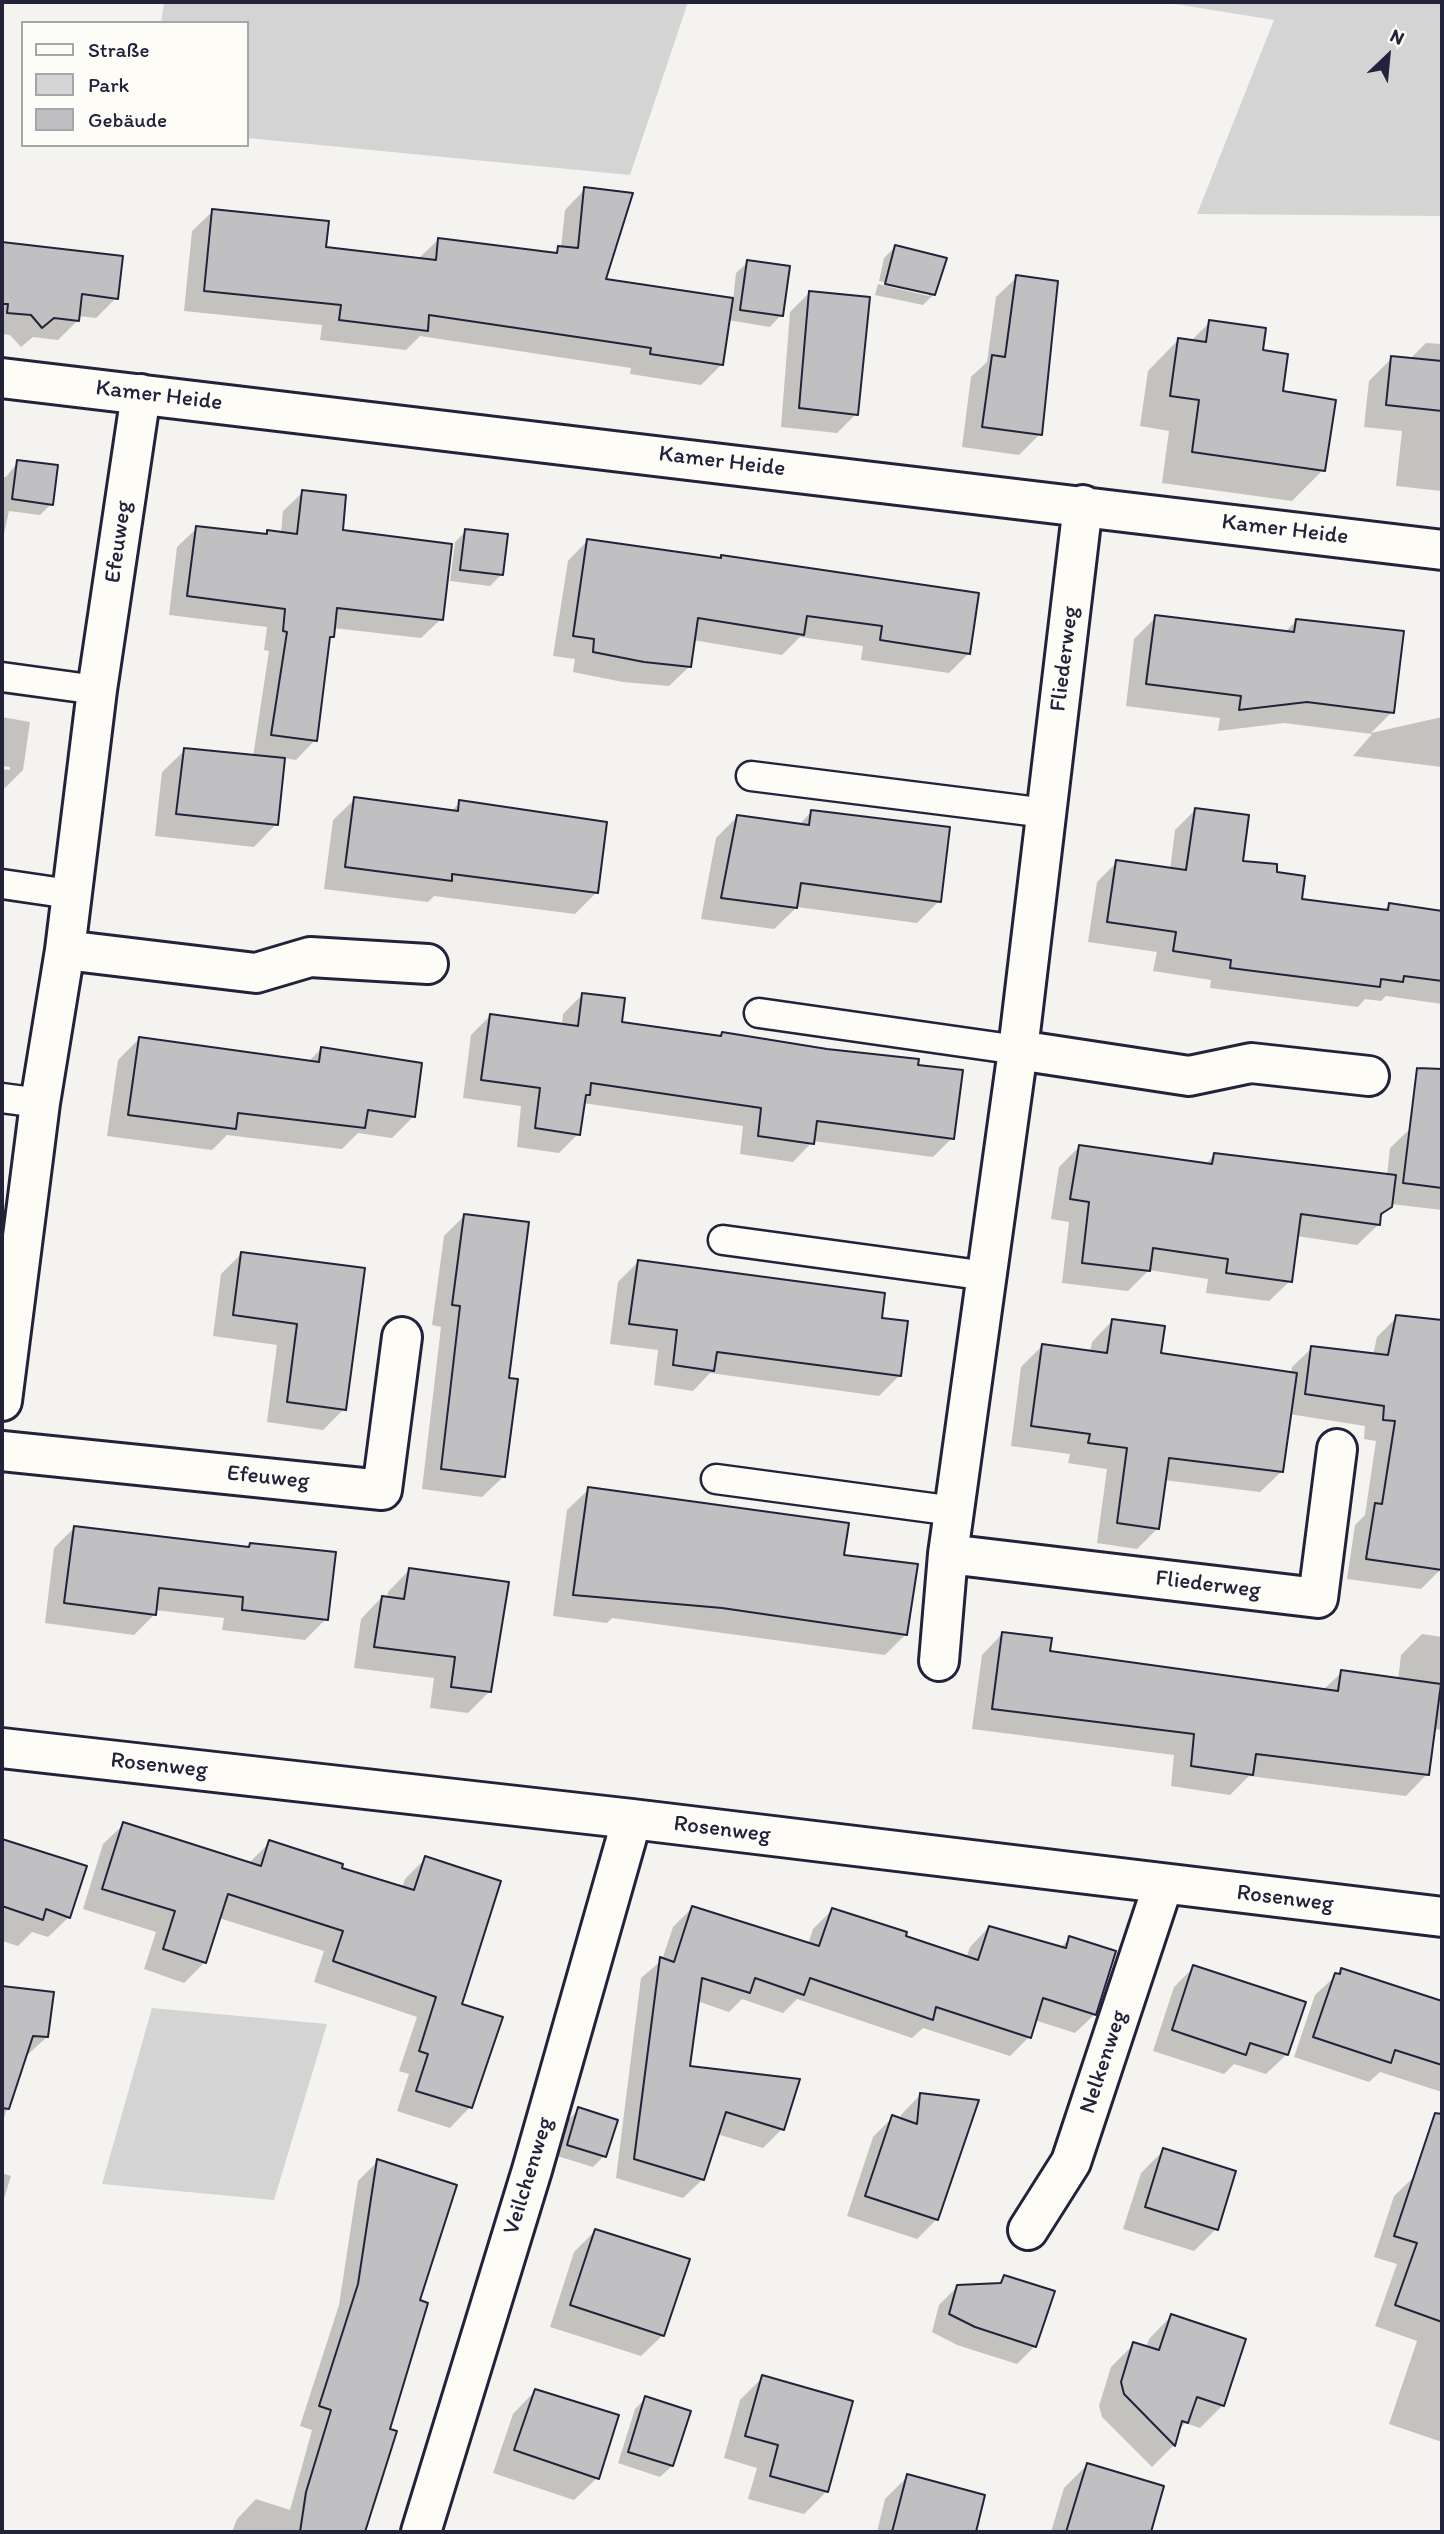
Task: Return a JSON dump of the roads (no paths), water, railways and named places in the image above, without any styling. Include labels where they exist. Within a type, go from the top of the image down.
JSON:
[{"type":"street","name":"Kamer Heide","points":[[2,378],[1083,505],[1442,550]]},
{"type":"street","name":"Efeuweg","points":[[2,1401],[7,1312],[65,950],[97,690],[141,394]]},
{"type":"street","name":"Fliederweg","points":[[939,1661],[948,1554],[1018,1050],[1083,505]]},
{"type":"street","points":[[65,950],[256,972],[310,957],[428,964]]},
{"type":"street","points":[[1018,1050],[1189,1076],[1251,1063],[1369,1076]]},
{"type":"street","name":"Efeuweg","points":[[2,1451],[382,1490],[402,1337]]},
{"type":"street","name":"Fliederweg","points":[[948,1554],[1318,1598],[1337,1449]]},
{"type":"street","name":"Rosenweg","points":[[2,1748],[632,1819],[1442,1917]]},
{"type":"street","name":"Veilchenweg","points":[[421,2532],[532,2171],[632,1819]]},
{"type":"street","name":"Nelkenweg","points":[[1028,2230],[1071,2162],[1163,1885]]},
{"type":"lane","points":[[2,677],[97,690]]},
{"type":"lane","points":[[751,776],[1046,813]]},
{"type":"lane","points":[[2,884],[70,894]]},
{"type":"lane","points":[[759,1013],[1018,1050]]},
{"type":"lane","points":[[2,1098],[40,1103]]},
{"type":"lane","points":[[723,1240],[987,1276]]},
{"type":"lane","points":[[716,1479],[954,1511]]}]
